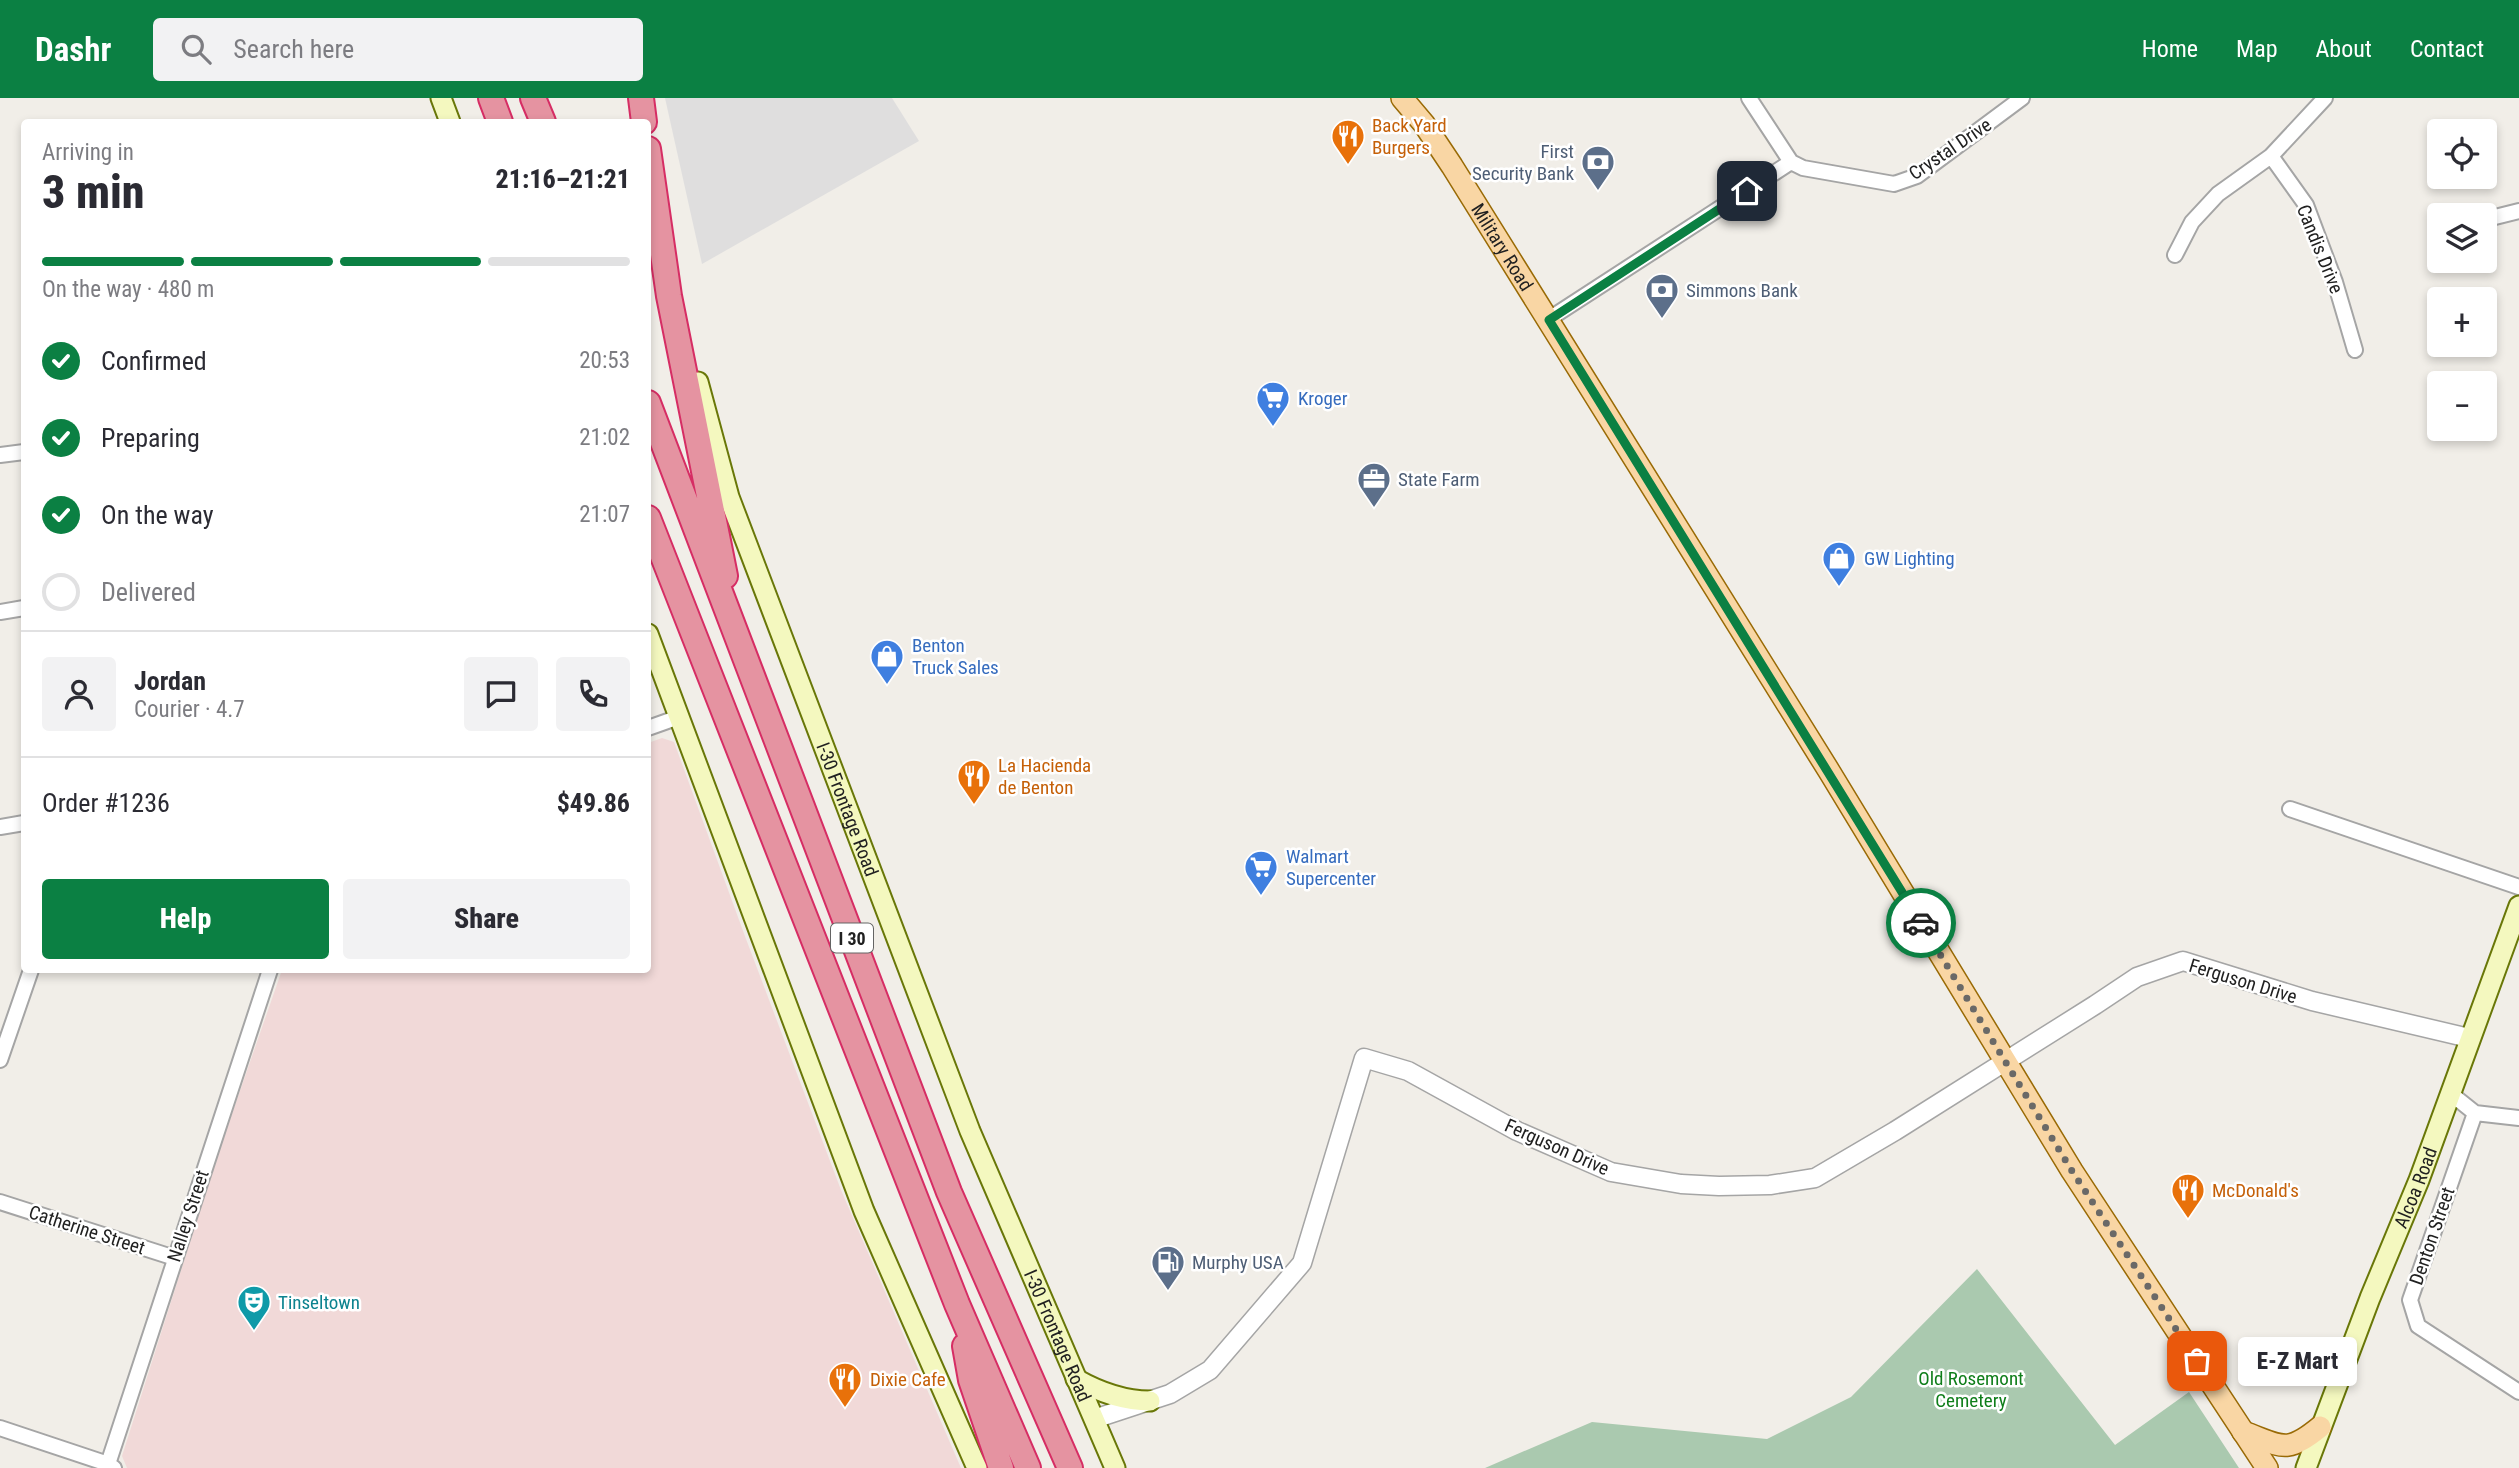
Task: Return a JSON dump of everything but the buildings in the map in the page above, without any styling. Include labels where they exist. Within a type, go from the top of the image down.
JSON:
[{"type":"highway","points":[[491,98],[499,119]]},
{"type":"highway","points":[[533,98],[542,119]]},
{"type":"highway","points":[[641,98],[644,119]]},
{"type":"highway","points":[[651,170],[669,296],[739,645]]},
{"type":"highway","name":"I 30","points":[[651,410],[949,1192],[1070,1468]]},
{"type":"highway","name":"I 30","points":[[651,526],[957,1304],[1028,1468]]},
{"type":"highway","points":[[957,1304],[971,1380],[1001,1468]]},
{"type":"main road","points":[[441,98],[449,119]]},
{"type":"main road","name":"Military Road","points":[[1402,98],[1424,124],[1452,166],[1549,320],[1829,771],[2072,1171],[2267,1468]]},
{"type":"main road","name":"I-30 Frontage Road","points":[[651,145],[701,397],[729,497],[970,1131],[1115,1468]]},
{"type":"main road","points":[[651,642],[864,1211],[977,1468]]},
{"type":"main road","name":"Alcoa Road","points":[[2306,1468],[2419,1180],[2519,906]]},
{"type":"main road","points":[[1076,1378],[1096,1390],[1136,1401],[1150,1401]]},
{"type":"main road","points":[[2243,1433],[2285,1447],[2300,1444],[2320,1427]]},
{"type":"street","points":[[1549,320],[1791,162],[1749,98]]},
{"type":"street","name":"Crystal Drive","points":[[1791,162],[1803,168],[1894,184],[1917,176],[2022,98]]},
{"type":"street","points":[[2175,255],[2192,222],[2218,194],[2271,156],[2325,98]]},
{"type":"street","name":"Candis Drive","points":[[2271,156],[2306,205],[2336,282],[2355,350]]},
{"type":"street","points":[[2497,216],[2519,211]]},
{"type":"street","points":[[0,455],[21,452]]},
{"type":"street","points":[[0,612],[21,608]]},
{"type":"street","points":[[651,727],[680,717]]},
{"type":"street","points":[[2290,809],[2519,887]]},
{"type":"street","points":[[0,827],[21,824]]},
{"type":"street","name":"Ferguson Drive","points":[[1094,1419],[1170,1394],[1210,1370],[1302,1263],[1364,1058],[1408,1071],[1517,1131],[1611,1172],[1681,1184],[1719,1186],[1770,1185],[1815,1178],[1895,1131],[2137,977],[2183,961],[2312,1001],[2469,1038]]},
{"type":"street","points":[[0,1060],[30,973]]},
{"type":"street","name":"Nalley Street","points":[[111,1466],[174,1258],[269,973]]},
{"type":"street","points":[[2450,1093],[2476,1113],[2519,1118]]},
{"type":"street","name":"Denton Street","points":[[2476,1113],[2410,1300],[2418,1326],[2519,1392]]},
{"type":"street","name":"Catherine Street","points":[[0,1202],[174,1258]]},
{"type":"street","points":[[0,1427],[111,1466]]},
{"type":"shaded area","points":[[665,98],[892,98],[919,141],[702,264]]},
{"type":"shaded area","points":[[662,738],[674,742],[841,1190],[961,1468],[127,1468],[122,1456],[217,1157],[281,973],[651,973],[651,742]]},
{"type":"green space","name":"Old Rosemont Cemetery","points":[[1977,1269],[2115,1445],[2189,1392],[2239,1468],[1485,1468],[1592,1422],[1767,1439],[1851,1397]]},
{"type":"way so far","points":[[1921,923],[2072,1171],[2197,1361]]},
{"type":"place","name":"Back Yard Burgers","points":[[1348,166]]},
{"type":"place","name":"First Security Bank","points":[[1598,192]]},
{"type":"place","name":"Simmons Bank","points":[[1662,320]]},
{"type":"place","name":"Kroger","points":[[1273,428]]},
{"type":"place","name":"State Farm","points":[[1374,509]]},
{"type":"place","name":"GW Lighting","points":[[1839,588]]},
{"type":"place","name":"Benton Truck Sales","points":[[887,686]]},
{"type":"place","name":"La Hacienda de Benton","points":[[974,806]]},
{"type":"place","name":"Walmart Supercenter","points":[[1261,897]]},
{"type":"place","name":"McDonald's","points":[[2188,1220]]},
{"type":"place","name":"Murphy USA","points":[[1168,1292]]},
{"type":"place","name":"Tinseltown","points":[[254,1332]]},
{"type":"place","name":"E-Z Mart","points":[[2197,1361]]},
{"type":"place","name":"Dixie Cafe","points":[[845,1409]]},
{"type":"route","points":[[1747,191],[1549,320],[1921,923]]}]
